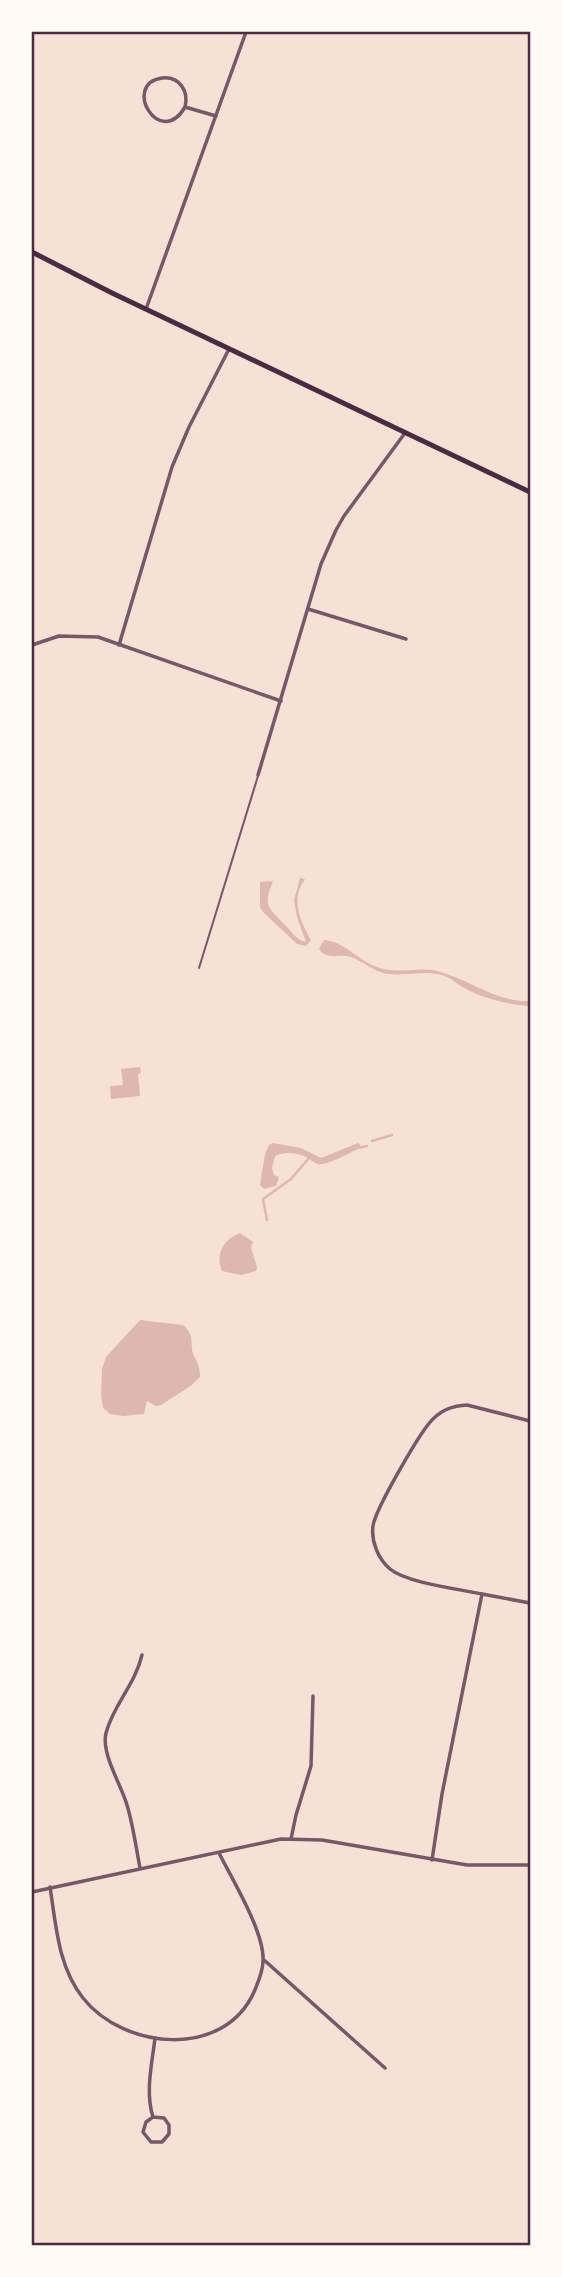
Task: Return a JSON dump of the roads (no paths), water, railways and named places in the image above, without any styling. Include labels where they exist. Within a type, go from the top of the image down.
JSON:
[{"type":"main road","points":[[32,252],[530,492]]},
{"type":"street","points":[[146,309],[246,32]]},
{"type":"street","points":[[170,78],[183,86],[186,107],[177,118],[158,120],[147,111],[146,91],[156,80],[170,78]]},
{"type":"street","points":[[186,107],[216,116]]},
{"type":"street","points":[[119,645],[172,467],[189,426],[229,349]]},
{"type":"street","points":[[258,775],[321,564],[336,530],[405,433]]},
{"type":"street","points":[[308,609],[406,639]]},
{"type":"street","points":[[32,645],[59,636],[98,637],[281,701]]},
{"type":"street","points":[[530,1421],[467,1405],[456,1405],[439,1413],[426,1426],[391,1487],[374,1521],[373,1530],[380,1558],[390,1570],[407,1578],[530,1603]]},
{"type":"street","points":[[432,1860],[442,1794],[482,1594]]},
{"type":"street","points":[[141,1868],[128,1807],[106,1749],[105,1735],[121,1699],[134,1680],[142,1655]]},
{"type":"street","points":[[291,1839],[311,1766],[313,1696]]},
{"type":"street","points":[[32,1892],[281,1839],[322,1840],[432,1860],[483,1866],[530,1865]]},
{"type":"street","points":[[50,1887],[63,1961],[83,1998],[97,2013],[114,2024],[155,2038],[171,2040],[198,2037],[218,2030],[234,2020],[248,2005],[264,1960],[256,1929],[219,1852]]},
{"type":"street","points":[[264,1960],[385,2068]]},
{"type":"street","points":[[153,2117],[150,2089],[155,2038]]},
{"type":"street","points":[[153,2117],[161,2117],[169,2125],[168,2136],[162,2142],[151,2142],[144,2135],[144,2125],[153,2117]]},
{"type":"lane","points":[[199,968],[258,775]]},
{"type":"waterway","points":[[372,1141],[392,1135]]},
{"type":"waterway","points":[[358,1148],[367,1146]]},
{"type":"waterway","points":[[267,1220],[263,1199],[291,1179],[309,1158]]}]
